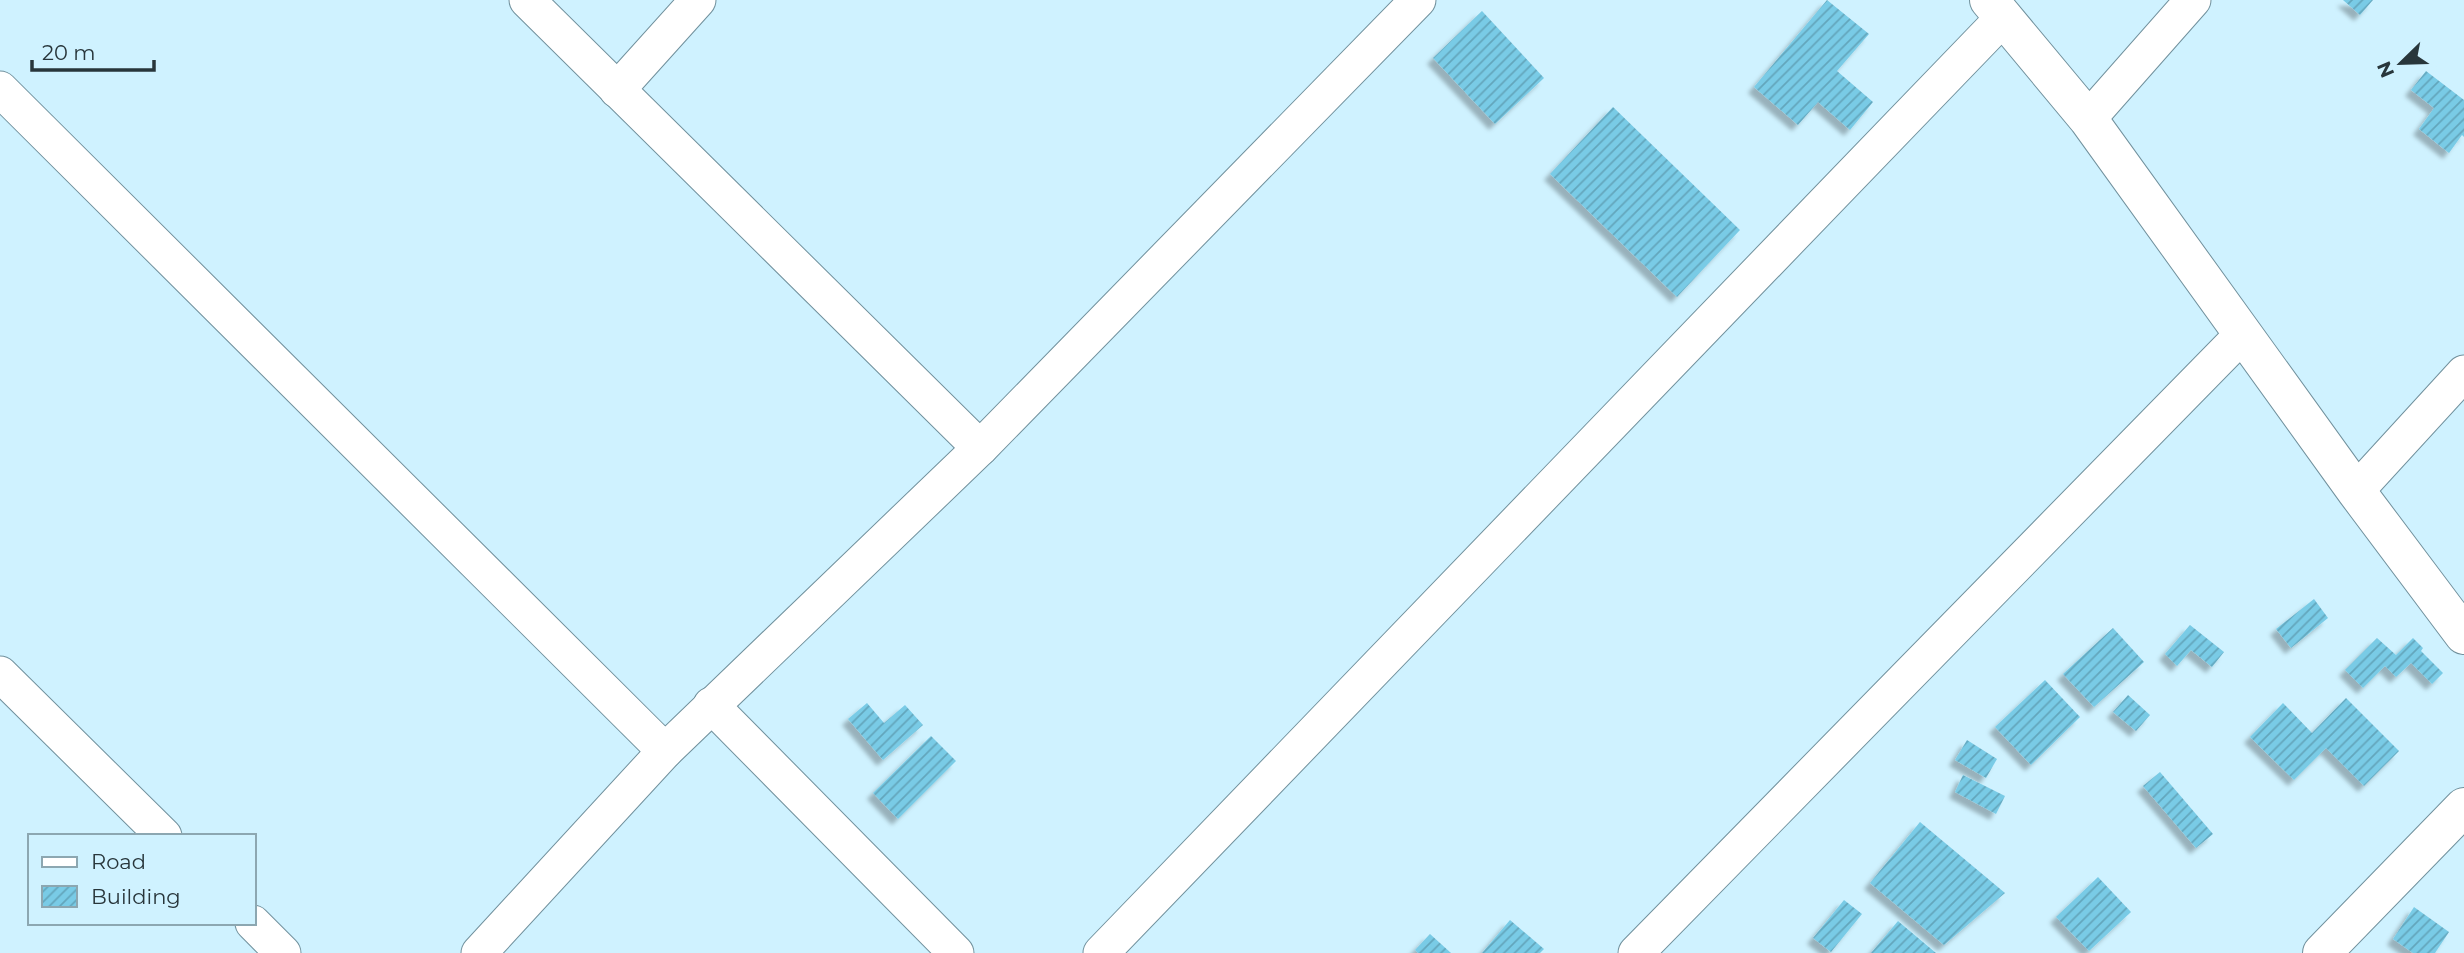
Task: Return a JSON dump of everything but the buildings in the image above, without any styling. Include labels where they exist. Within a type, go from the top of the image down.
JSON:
[{"type":"street","points":[[527,0],[980,448]]},
{"type":"street","points":[[617,90],[698,0]]},
{"type":"street","points":[[479,953],[665,751],[980,448],[1418,0]]},
{"type":"street","points":[[2088,119],[2193,0]]},
{"type":"street","points":[[1101,953],[1996,9],[2088,119],[2356,491],[2464,635]]},
{"type":"street","points":[[0,89],[665,751]]},
{"type":"street","points":[[1636,953],[2243,334]]},
{"type":"street","points":[[2356,491],[2464,373]]},
{"type":"street","points":[[0,674],[162,834]]},
{"type":"street","points":[[711,705],[957,953]]},
{"type":"street","points":[[2322,953],[2464,807]]},
{"type":"street","points":[[255,925],[283,953]]}]
